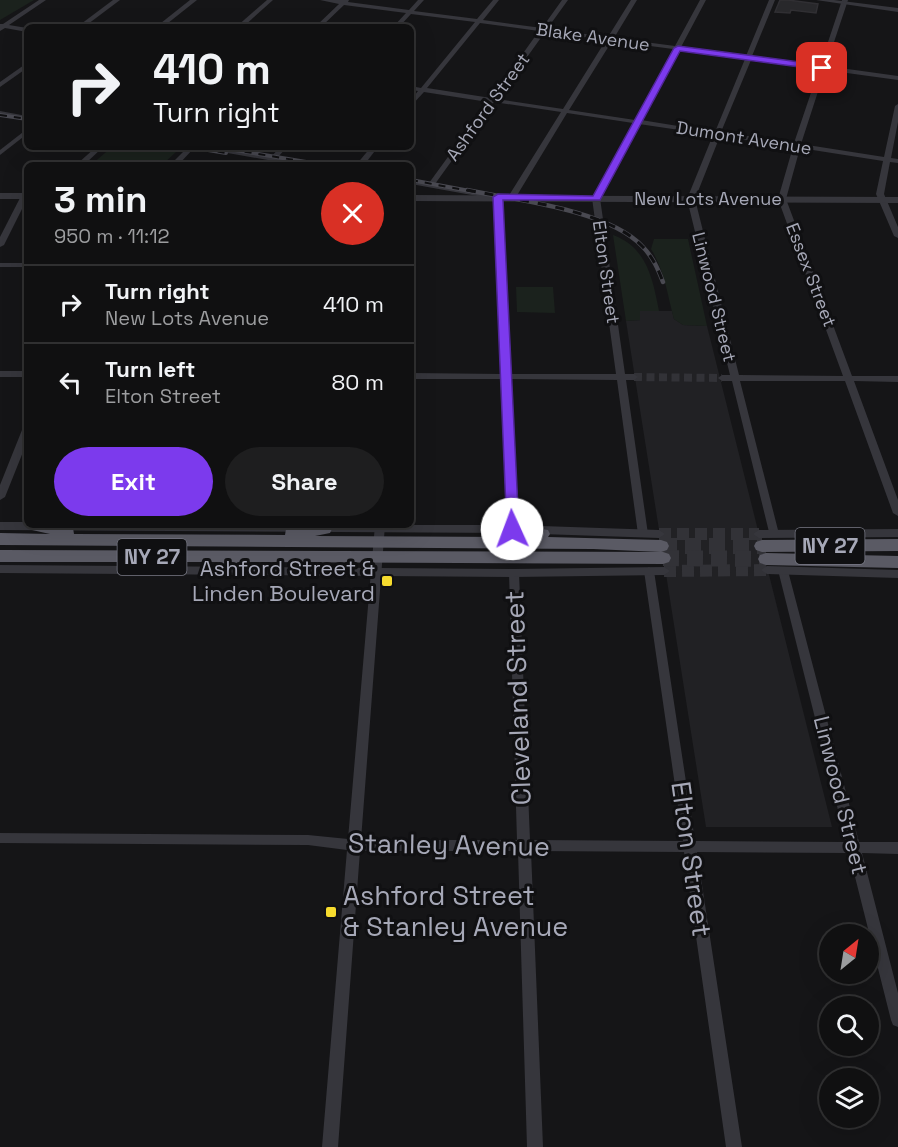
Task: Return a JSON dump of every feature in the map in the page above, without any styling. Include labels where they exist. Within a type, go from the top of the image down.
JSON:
[{"type":"highway","points":[[48,528],[109,540]]},
{"type":"highway","points":[[230,541],[324,529]]},
{"type":"highway","points":[[512,529],[594,543]]},
{"type":"highway","name":"NY 27","points":[[0,539],[230,541],[662,552]]},
{"type":"highway","name":"NY 27","points":[[0,556],[170,557],[378,545],[594,543],[662,552]]},
{"type":"highway","name":"NY 27","points":[[764,552],[898,545]]},
{"type":"highway","name":"NY 27","points":[[764,552],[898,562]]},
{"type":"highway","points":[[0,561],[30,556]]},
{"type":"highway","points":[[170,557],[252,570]]},
{"type":"street","points":[[1,27],[43,0]]},
{"type":"street","points":[[84,24],[117,0]]},
{"type":"street","points":[[163,24],[194,0]]},
{"type":"street","points":[[242,24],[270,0]]},
{"type":"street","name":"Blake Avenue","points":[[323,0],[345,1],[410,12],[898,78]]},
{"type":"street","points":[[399,24],[421,0]]},
{"type":"street","points":[[414,100],[496,0]]},
{"type":"street","name":"Ashford Street","points":[[431,185],[565,0]]},
{"type":"street","points":[[512,197],[634,0]]},
{"type":"street","name":"Elton Street","points":[[643,534],[596,198],[703,0]]},
{"type":"street","points":[[690,199],[772,0]]},
{"type":"street","points":[[819,0],[898,10]]},
{"type":"street","points":[[321,24],[345,1]]},
{"type":"street","name":"Essex Street","points":[[844,2],[796,146],[782,199],[898,513]]},
{"type":"street","points":[[1,27],[24,30]]},
{"type":"street","points":[[0,85],[24,67]]},
{"type":"street","name":"Dumont Avenue","points":[[414,88],[898,161]]},
{"type":"street","points":[[898,106],[880,194],[898,236]]},
{"type":"street","points":[[0,113],[24,117]]},
{"type":"street","points":[[0,153],[24,133]]},
{"type":"street","points":[[83,162],[97,150]]},
{"type":"street","points":[[177,162],[189,150]]},
{"type":"street","points":[[224,150],[296,162]]},
{"type":"street","points":[[270,162],[281,150]]},
{"type":"street","points":[[362,162],[372,150]]},
{"type":"street","points":[[414,182],[498,197],[512,529]]},
{"type":"street","points":[[0,195],[24,196]]},
{"type":"street","name":"New Lots Avenue","points":[[414,198],[898,200]]},
{"type":"street","name":"Linwood Street","points":[[690,199],[774,534]]},
{"type":"street","points":[[0,246],[24,200]]},
{"type":"street","points":[[0,265],[24,265]]},
{"type":"street","points":[[0,374],[24,374]]},
{"type":"street","points":[[414,376],[634,377]]},
{"type":"street","points":[[722,378],[898,379]]},
{"type":"street","points":[[0,497],[24,437]]},
{"type":"street","points":[[0,526],[24,526]]},
{"type":"street","points":[[0,569],[252,570],[378,545],[512,529],[643,534],[662,552],[649,571],[514,573],[378,545],[324,529],[299,528]]},
{"type":"street","points":[[898,533],[774,534],[764,552],[783,570],[898,574]]},
{"type":"street","points":[[330,1147],[352,845],[378,545]]},
{"type":"street","name":"Linwood Street","points":[[783,570],[898,1020]]},
{"type":"street","name":"Elton Street","points":[[649,571],[734,1147]]},
{"type":"street","name":"Cleveland Street","points":[[514,573],[536,1147]]},
{"type":"street","name":"Stanley Avenue","points":[[0,838],[308,840],[352,845],[898,848]]},
{"type":"shaded area","points":[[0,0],[34,0],[0,20]]},
{"type":"shaded area","points":[[108,150],[178,150],[165,162],[94,162]]},
{"type":"shaded area","points":[[613,235],[634,248],[641,256],[651,276],[659,311],[640,311],[640,320],[626,321]]},
{"type":"shaded area","points":[[654,239],[688,239],[707,326],[683,325],[674,319],[663,275],[651,249]]},
{"type":"shaded area","points":[[516,287],[553,287],[555,313],[517,312]]},
{"type":"shaded area","points":[[639,311],[672,311],[674,319],[683,325],[707,326],[832,827],[706,827],[626,321],[640,320]]},
{"type":"building","points":[[780,0],[818,4],[816,13],[791,10],[790,13],[775,12]]},
{"type":"tunnel","points":[[634,377],[722,378]]},
{"type":"tunnel","points":[[659,534],[759,534]]},
{"type":"tunnel","points":[[661,546],[762,546]]},
{"type":"tunnel","points":[[663,558],[766,559]]},
{"type":"tunnel","points":[[664,571],[767,570]]},
{"type":"railway","points":[[0,115],[24,119]]},
{"type":"railway","points":[[208,150],[226,153]]},
{"type":"railway","points":[[235,150],[306,162]]},
{"type":"railway","points":[[414,181],[475,192]]},
{"type":"railway","points":[[467,190],[560,208],[607,223],[642,246],[652,259],[663,282]]},
{"type":"place","name":"Ashford Street & Linden Boulevard","points":[[387,581]]},
{"type":"place","name":"Ashford Street & Stanley Avenue","points":[[331,912]]},
{"type":"route","points":[[512,529],[498,197],[596,198],[678,48],[822,68]]}]
